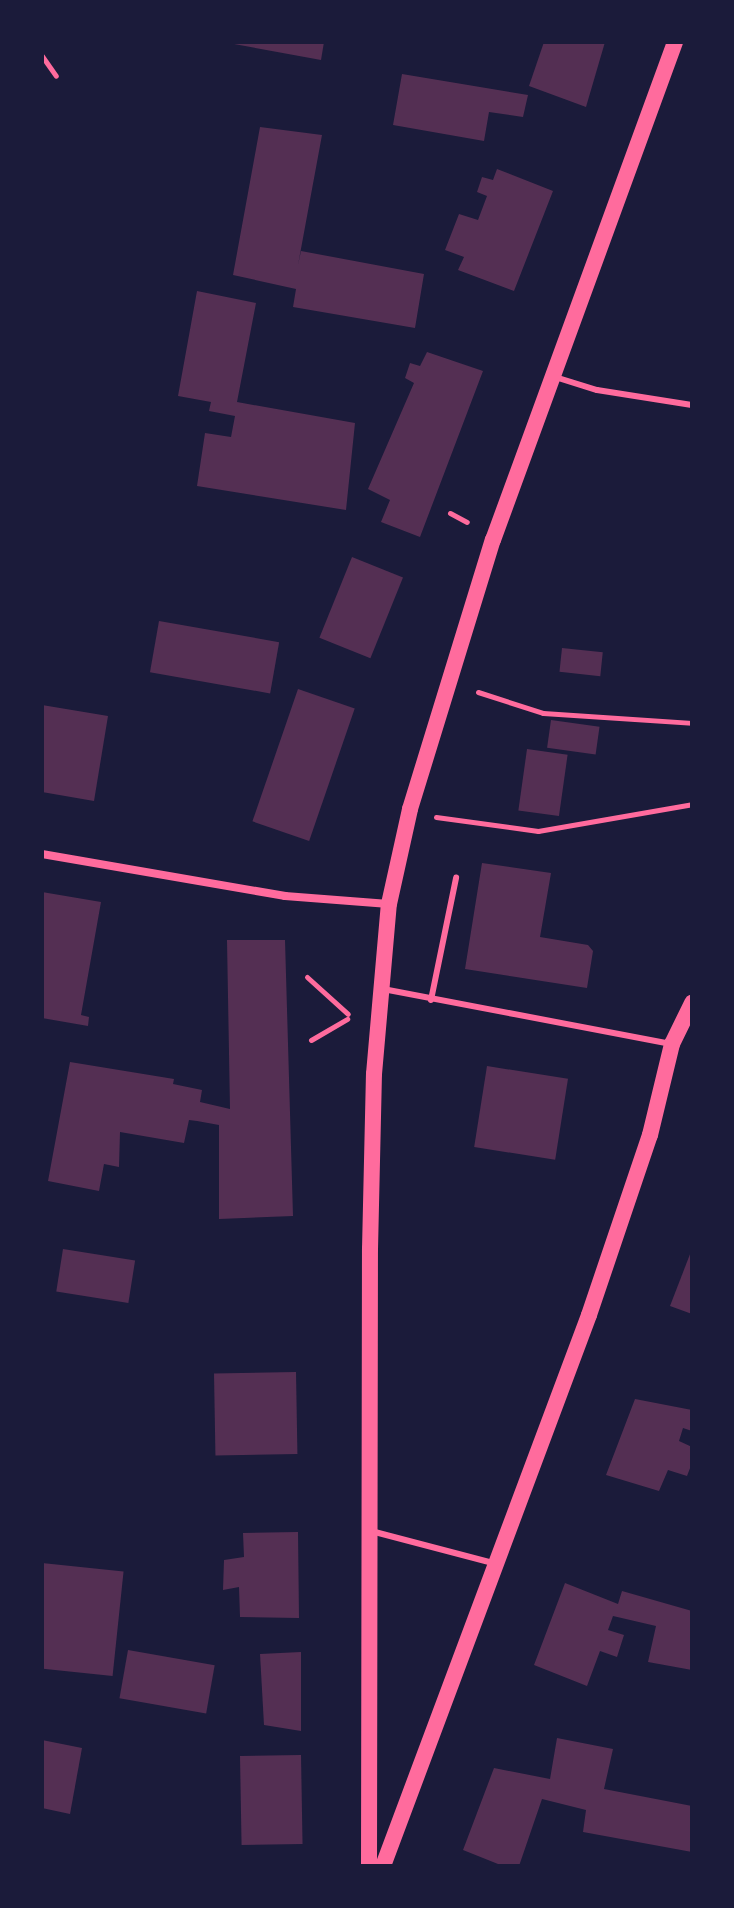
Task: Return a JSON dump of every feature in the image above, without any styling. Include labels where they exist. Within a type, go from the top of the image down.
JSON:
[{"type":"main road","points":[[369,1866],[370,1233],[374,1074],[389,904],[410,809],[447,682],[553,376],[675,42]]},
{"type":"main road","points":[[383,1866],[493,1563],[527,1485],[617,1237],[672,1044],[692,1003]]},
{"type":"street","points":[[42,854],[285,896],[389,904]]},
{"type":"lane","points":[[553,376],[597,390],[692,405]]},
{"type":"lane","points":[[431,1000],[456,878]]},
{"type":"lane","points":[[383,989],[672,1044]]},
{"type":"lane","points":[[371,1531],[493,1563]]},
{"type":"path","points":[[42,56],[56,76]]},
{"type":"path","points":[[450,513],[468,523]]},
{"type":"path","points":[[447,682],[543,713],[692,723]]},
{"type":"path","points":[[410,809],[443,819],[538,831],[692,804]]},
{"type":"path","points":[[307,977],[351,1017],[311,1040]]},
{"type":"building","points":[[223,42],[324,42],[321,60]]},
{"type":"building","points":[[544,42],[605,42],[586,107],[529,86]]},
{"type":"building","points":[[402,74],[528,95],[523,117],[489,112],[484,141],[393,125]]},
{"type":"building","points":[[260,127],[322,135],[298,265],[301,251],[424,274],[415,328],[293,307],[296,289],[233,275]]},
{"type":"building","points":[[497,169],[553,191],[514,291],[458,270],[464,257],[445,250],[459,214],[478,220],[487,196],[477,192],[482,177],[493,180]]},
{"type":"building","points":[[197,291],[256,303],[237,402],[355,423],[346,510],[197,486],[205,433],[231,437],[235,416],[209,411],[211,402],[178,396]]},
{"type":"building","points":[[427,352],[483,371],[420,537],[381,522],[390,500],[368,489],[414,383],[405,378],[410,363],[420,366]]},
{"type":"building","points":[[352,557],[403,578],[370,658],[319,638]]},
{"type":"building","points":[[159,621],[279,642],[270,693],[150,672]]},
{"type":"building","points":[[562,648],[603,652],[600,676],[559,672]]},
{"type":"building","points":[[298,689],[355,709],[309,841],[252,821]]},
{"type":"building","points":[[42,705],[108,716],[94,801],[42,792]]},
{"type":"building","points":[[551,720],[600,727],[596,755],[547,748]]},
{"type":"building","points":[[527,749],[568,755],[559,816],[518,810]]},
{"type":"building","points":[[482,863],[551,873],[540,937],[588,945],[593,951],[587,988],[465,969]]},
{"type":"building","points":[[42,892],[101,902],[81,1015],[89,1017],[88,1026],[42,1018]]},
{"type":"building","points":[[227,940],[285,940],[293,1216],[219,1219],[219,1125],[197,1121],[189,1120],[184,1143],[120,1132],[119,1167],[104,1164],[99,1191],[48,1181],[70,1062],[174,1079],[173,1084],[202,1090],[200,1102],[230,1109]]},
{"type":"building","points":[[487,1066],[568,1079],[555,1160],[474,1147]]},
{"type":"building","points":[[63,1249],[135,1260],[128,1303],[56,1291]]},
{"type":"building","points":[[692,1249],[692,1314],[670,1306]]},
{"type":"building","points":[[296,1372],[297,1454],[215,1455],[214,1373]]},
{"type":"building","points":[[635,1399],[692,1410],[692,1431],[683,1428],[679,1441],[692,1447],[692,1463],[687,1476],[668,1470],[659,1491],[606,1475]]},
{"type":"building","points":[[298,1532],[299,1618],[240,1617],[239,1587],[223,1590],[224,1560],[244,1557],[243,1533]]},
{"type":"building","points":[[42,1563],[124,1572],[113,1676],[42,1669]]},
{"type":"building","points":[[565,1583],[618,1604],[622,1591],[692,1611],[692,1670],[648,1662],[656,1626],[613,1616],[608,1630],[624,1635],[617,1657],[600,1651],[587,1686],[534,1665]]},
{"type":"building","points":[[128,1650],[215,1665],[206,1714],[119,1698]]},
{"type":"building","points":[[301,1652],[301,1731],[264,1725],[260,1654]]},
{"type":"building","points":[[557,1738],[613,1749],[604,1789],[692,1806],[692,1852],[583,1832],[586,1810],[542,1799],[519,1866],[503,1866],[463,1850],[494,1768],[550,1779]]},
{"type":"building","points":[[42,1740],[82,1748],[70,1814],[42,1808]]},
{"type":"building","points":[[301,1755],[303,1844],[242,1845],[240,1756]]}]
